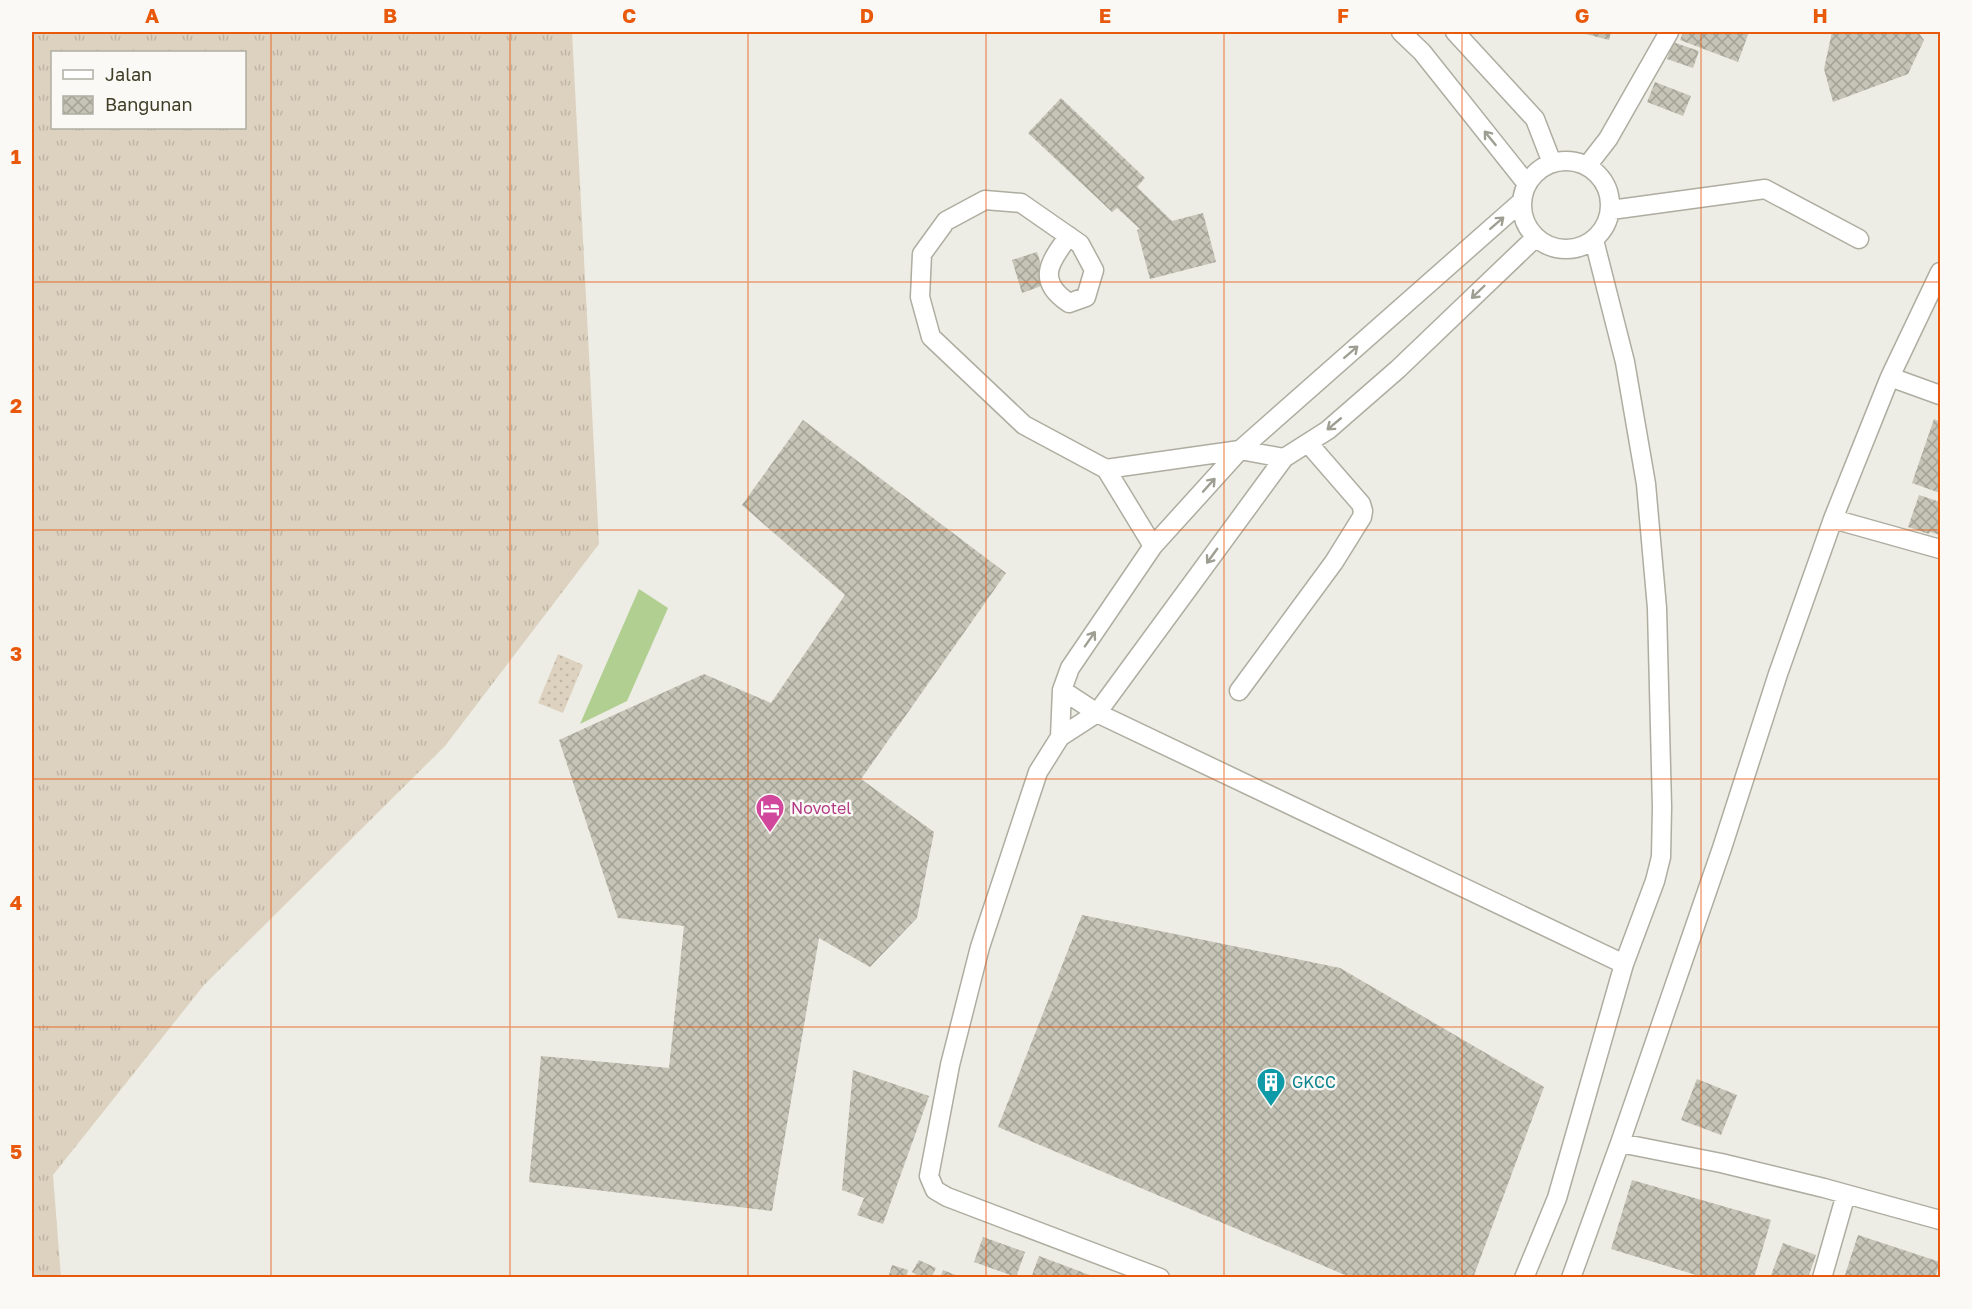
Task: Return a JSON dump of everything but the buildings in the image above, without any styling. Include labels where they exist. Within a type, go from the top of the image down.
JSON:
[{"type":"street","points":[[1401,32],[1422,52],[1527,184]]},
{"type":"street","points":[[1455,32],[1535,119],[1552,163]]},
{"type":"street","points":[[1587,166],[1608,139],[1669,32]]},
{"type":"street","points":[[1060,737],[1062,690],[1070,668],[1153,546],[1240,450],[1521,202],[1527,184],[1537,170],[1552,163],[1570,160],[1587,166],[1601,177],[1609,192],[1611,210],[1606,227],[1594,240],[1580,248],[1564,250],[1549,246],[1536,238],[1525,221],[1521,202]]},
{"type":"street","points":[[1611,210],[1765,189],[1860,239]]},
{"type":"street","points":[[1069,236],[1021,203],[985,200],[946,221],[922,254],[920,297],[931,337],[1024,425],[1106,469],[1153,546]]},
{"type":"street","points":[[1160,1278],[946,1197],[935,1190],[929,1176],[950,1065],[980,946],[1038,772],[1060,737],[1097,713],[1284,458],[1328,430],[1398,369],[1536,238]]},
{"type":"street","points":[[1524,1278],[1557,1198],[1624,964],[1655,881],[1661,857],[1662,807],[1657,608],[1646,484],[1625,362],[1594,240]]},
{"type":"street","points":[[1571,1278],[1722,848],[1778,674],[1833,519],[1890,377],[1941,272]]},
{"type":"street","points":[[1890,377],[1941,395]]},
{"type":"street","points":[[1239,691],[1334,562],[1362,517],[1361,504],[1308,443]]},
{"type":"street","points":[[1106,469],[1240,450],[1284,458]]},
{"type":"street","points":[[1833,519],[1941,549]]},
{"type":"street","points":[[1062,690],[1097,713],[1624,964]]},
{"type":"street","points":[[1620,1143],[1721,1163],[1941,1220]]},
{"type":"street","points":[[1822,1278],[1846,1194]]},
{"type":"green space","points":[[32,32],[572,32],[599,544],[445,746],[204,985],[53,1175],[61,1278],[32,1277]]},
{"type":"green space","points":[[558,654],[583,665],[563,713],[538,703]]},
{"type":"shaded area","points":[[639,589],[668,608],[627,701],[580,724]]},
{"type":"place","name":"Novotel","points":[[770,834]]},
{"type":"place","name":"GKCC","points":[[1271,1108]]}]
